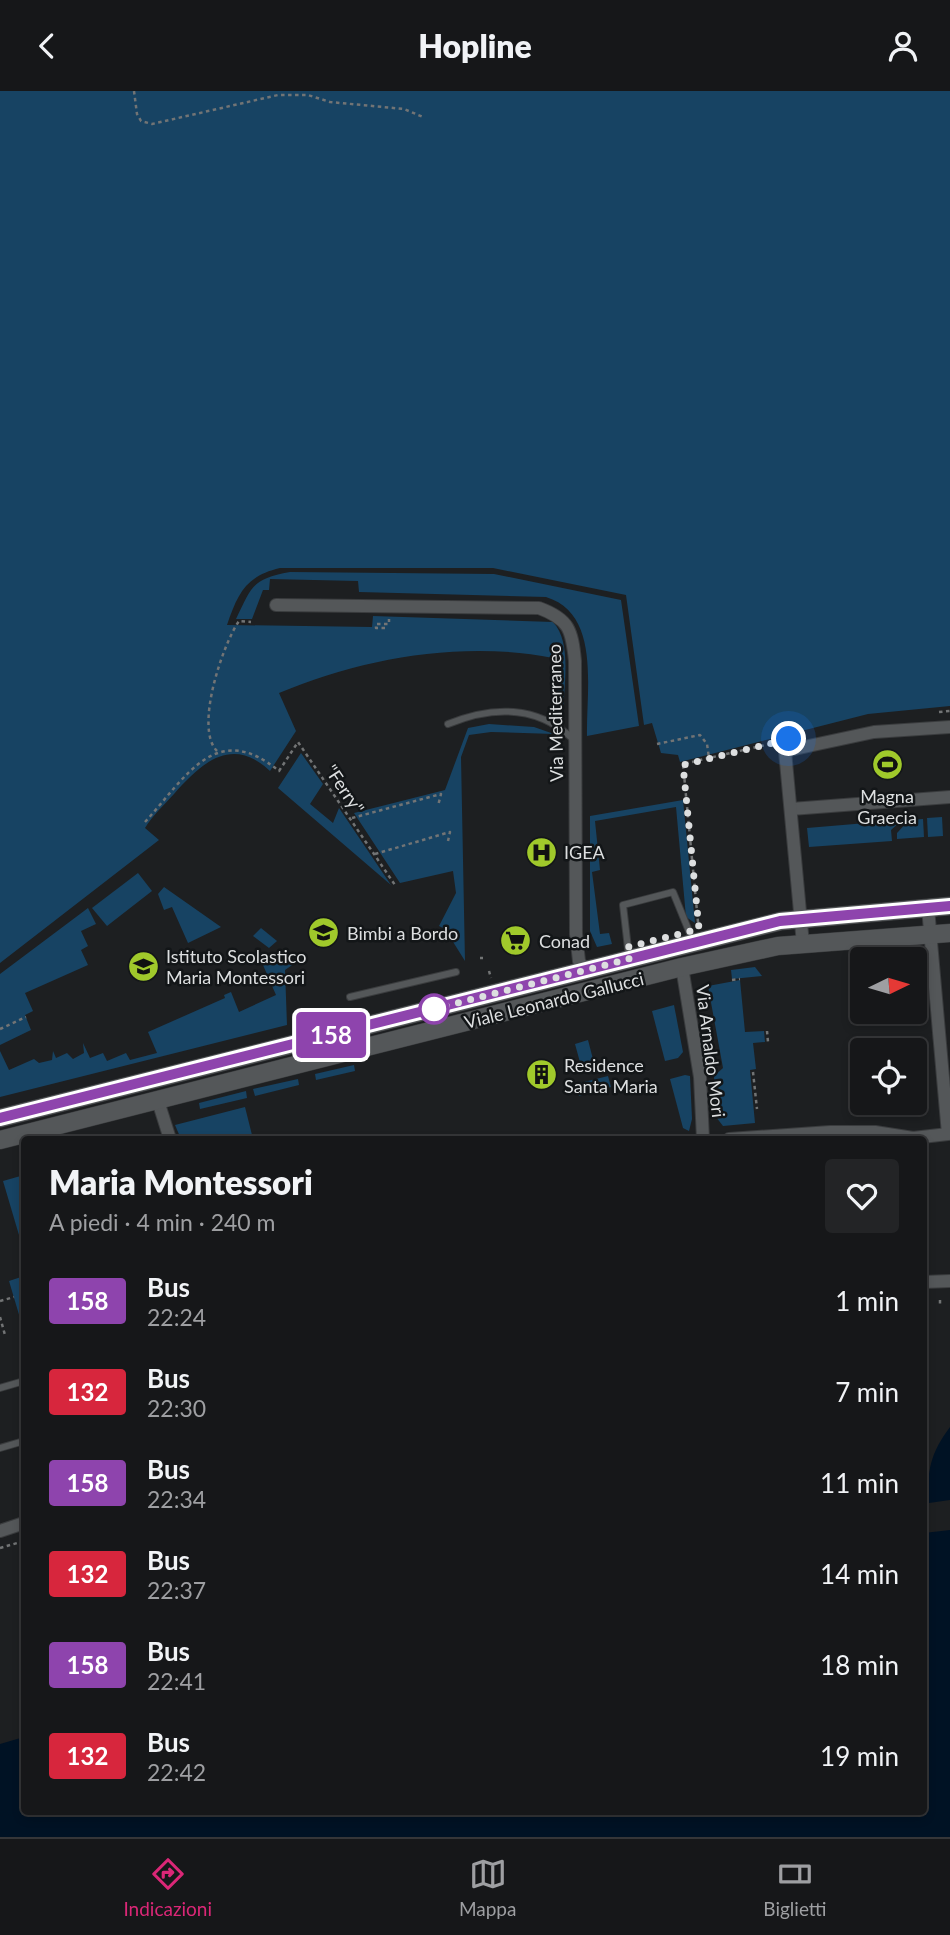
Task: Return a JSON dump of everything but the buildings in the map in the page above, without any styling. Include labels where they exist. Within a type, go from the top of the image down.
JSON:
[{"type":"street","name":"Via Mediterraneo","points":[[276,605],[539,608],[556,614],[573,638],[576,934],[579,961],[585,971]]},
{"type":"street","points":[[803,944],[790,809],[780,747],[874,732],[950,727]]},
{"type":"street","points":[[790,809],[950,797]]},
{"type":"street","name":"Viale Leonardo Gallucci","points":[[0,1118],[585,971],[691,937],[780,921],[950,906]]},
{"type":"street","points":[[927,1136],[948,1134],[946,1078],[928,908]]},
{"type":"street","name":"Viale Leonardo Gallucci","points":[[0,1140],[682,967],[778,946],[950,933]]},
{"type":"street","name":"Via Arnaldo Mori","points":[[682,967],[700,1077],[703,1136]]},
{"type":"street","points":[[158,1101],[169,1136]]},
{"type":"street","points":[[772,1136],[830,1132],[875,1132],[900,1136]]},
{"type":"street","points":[[927,1282],[950,1281]]},
{"type":"street","points":[[0,1531],[21,1524]]},
{"type":"lane","points":[[448,724],[489,713],[514,712],[556,723],[574,739]]},
{"type":"lane","points":[[629,959],[623,905],[673,892],[691,937]]},
{"type":"lane","points":[[350,997],[456,972]]},
{"type":"lane","points":[[0,1388],[21,1382]]},
{"type":"lane","points":[[0,1448],[21,1442]]},
{"type":"path","points":[[134,91],[137,114],[141,121],[152,124],[278,95],[309,95],[330,102],[404,109],[423,117]]},
{"type":"path","points":[[372,618],[389,618],[389,624],[376,624],[376,628],[385,628]]},
{"type":"path","points":[[145,822],[192,769],[216,751],[208,737],[207,725],[214,687],[229,636],[239,621],[251,622]]},
{"type":"path","points":[[936,713],[950,711]]},
{"type":"path","points":[[657,744],[700,735],[707,744],[709,758]]},
{"type":"path","name":"\"Ferry\"","points":[[216,751],[234,748],[247,751],[261,756],[279,771],[298,742],[395,885]]},
{"type":"path","points":[[691,937],[699,929],[683,765],[709,758],[780,747]]},
{"type":"path","points":[[351,818],[441,794],[438,806]]},
{"type":"path","points":[[374,854],[450,832],[448,841]]},
{"type":"path","points":[[733,980],[740,979]]},
{"type":"path","points":[[0,1029],[26,1017]]},
{"type":"path","points":[[767,1031],[768,1042]]},
{"type":"path","points":[[753,1072],[757,1109]]},
{"type":"path","points":[[0,1301],[14,1297]]},
{"type":"path","points":[[0,1317],[5,1335]]},
{"type":"path","points":[[0,1548],[21,1542]]},
{"type":"shaded area","points":[[0,91],[950,91],[950,706],[868,714],[680,762],[678,755],[661,753],[652,723],[644,725],[626,595],[493,568],[280,568],[268,571],[245,587],[227,625],[372,627],[373,616],[553,622],[559,631],[565,654],[563,717],[555,712],[559,675],[551,673],[553,658],[519,653],[484,651],[413,656],[344,670],[279,693],[296,731],[270,771],[256,760],[243,755],[230,754],[206,764],[184,783],[145,828],[159,840],[0,963]]},
{"type":"shaded area","points":[[290,572],[494,574],[621,600],[639,726],[587,736],[588,676],[583,636],[575,619],[564,606],[546,597],[359,592],[358,581],[270,579],[269,590],[263,590],[252,619],[236,619],[250,591],[260,581]]},
{"type":"shaded area","points":[[489,724],[534,727],[554,734],[491,732],[469,735],[461,757],[465,961],[445,929],[439,926],[456,893],[453,871],[400,883],[354,813],[445,790],[468,728]]},
{"type":"shaded area","points":[[301,753],[323,784],[310,804],[333,823],[339,808],[391,885],[278,788]]},
{"type":"shaded area","points":[[683,800],[695,923],[686,917],[676,807],[595,821],[600,870],[592,872],[600,934],[609,933],[612,944],[597,947],[590,931],[590,816]]},
{"type":"shaded area","points":[[942,817],[943,836],[928,837],[927,818]]},
{"type":"shaded area","points":[[923,819],[924,837],[897,839],[897,833],[909,820]]},
{"type":"shaded area","points":[[902,820],[891,830],[892,841],[809,847],[807,828]]},
{"type":"shaded area","points":[[138,873],[152,891],[107,926],[92,908]]},
{"type":"shaded area","points":[[164,887],[221,927],[188,943],[172,907],[164,910],[158,894]]},
{"type":"shaded area","points":[[88,908],[96,924],[81,931],[88,946],[81,950],[88,965],[25,993],[33,1011],[25,1015],[31,1030],[0,1045],[0,974]]},
{"type":"shaded area","points":[[261,928],[277,941],[269,948],[253,936]]},
{"type":"shaded area","points":[[285,959],[298,961],[285,970],[287,1025],[0,1097],[0,1051],[9,1070],[34,1059],[39,1063],[52,1060],[53,1051],[56,1058],[67,1053],[73,1059],[84,1053],[83,1043],[90,1058],[103,1053],[107,1061],[126,1053],[130,1060],[157,1053],[148,1032],[225,998],[224,995],[231,992],[239,1012],[276,995],[263,965]]},
{"type":"shaded area","points":[[755,967],[762,976],[732,979],[731,970]]},
{"type":"shaded area","points":[[740,980],[745,1032],[764,1031],[765,1042],[753,1043],[756,1069],[750,1070],[755,1123],[723,1126],[716,1117],[714,1076],[723,1068],[708,986]]},
{"type":"shaded area","points":[[674,1005],[683,1052],[678,1058],[665,1061],[652,1011]]},
{"type":"shaded area","points":[[588,1040],[594,1063],[581,1066],[575,1044]]},
{"type":"shaded area","points":[[354,1065],[355,1071],[316,1080],[315,1074]]},
{"type":"shaded area","points":[[608,1076],[611,1087],[579,1096],[576,1084]]},
{"type":"shaded area","points":[[690,1076],[692,1119],[689,1131],[683,1128],[670,1079]]},
{"type":"shaded area","points":[[298,1079],[299,1085],[255,1096],[253,1089]]},
{"type":"shaded area","points":[[246,1091],[247,1098],[200,1109],[199,1103]]},
{"type":"shaded area","points":[[245,1107],[252,1136],[180,1136],[175,1125]]},
{"type":"shaded area","points":[[21,1176],[21,1242],[3,1181]]},
{"type":"shaded area","points":[[21,1277],[20,1318],[9,1281]]},
{"type":"shaded area","points":[[950,1427],[950,1500],[929,1503],[931,1463],[938,1445]]},
{"type":"shaded area","points":[[950,1530],[950,1837],[0,1837],[0,1744],[21,1738],[21,1815],[927,1815],[927,1533]]},
{"type":"bus line","name":"158","points":[[0,1118],[780,921],[950,906]]},
{"type":"place","name":"Magna Graecia","points":[[887,765]]},
{"type":"place","name":"IGEA","points":[[541,852]]},
{"type":"place","name":"Bimbi a Bordo","points":[[324,933]]},
{"type":"place","name":"Conad","points":[[516,941]]},
{"type":"place","name":"Istituto Scolastico Maria Montessori","points":[[143,966]]},
{"type":"place","name":"Residence Santa Maria","points":[[541,1075]]},
{"type":"route","points":[[434,1009],[629,959],[628,947],[699,929],[683,765],[789,739]]}]
